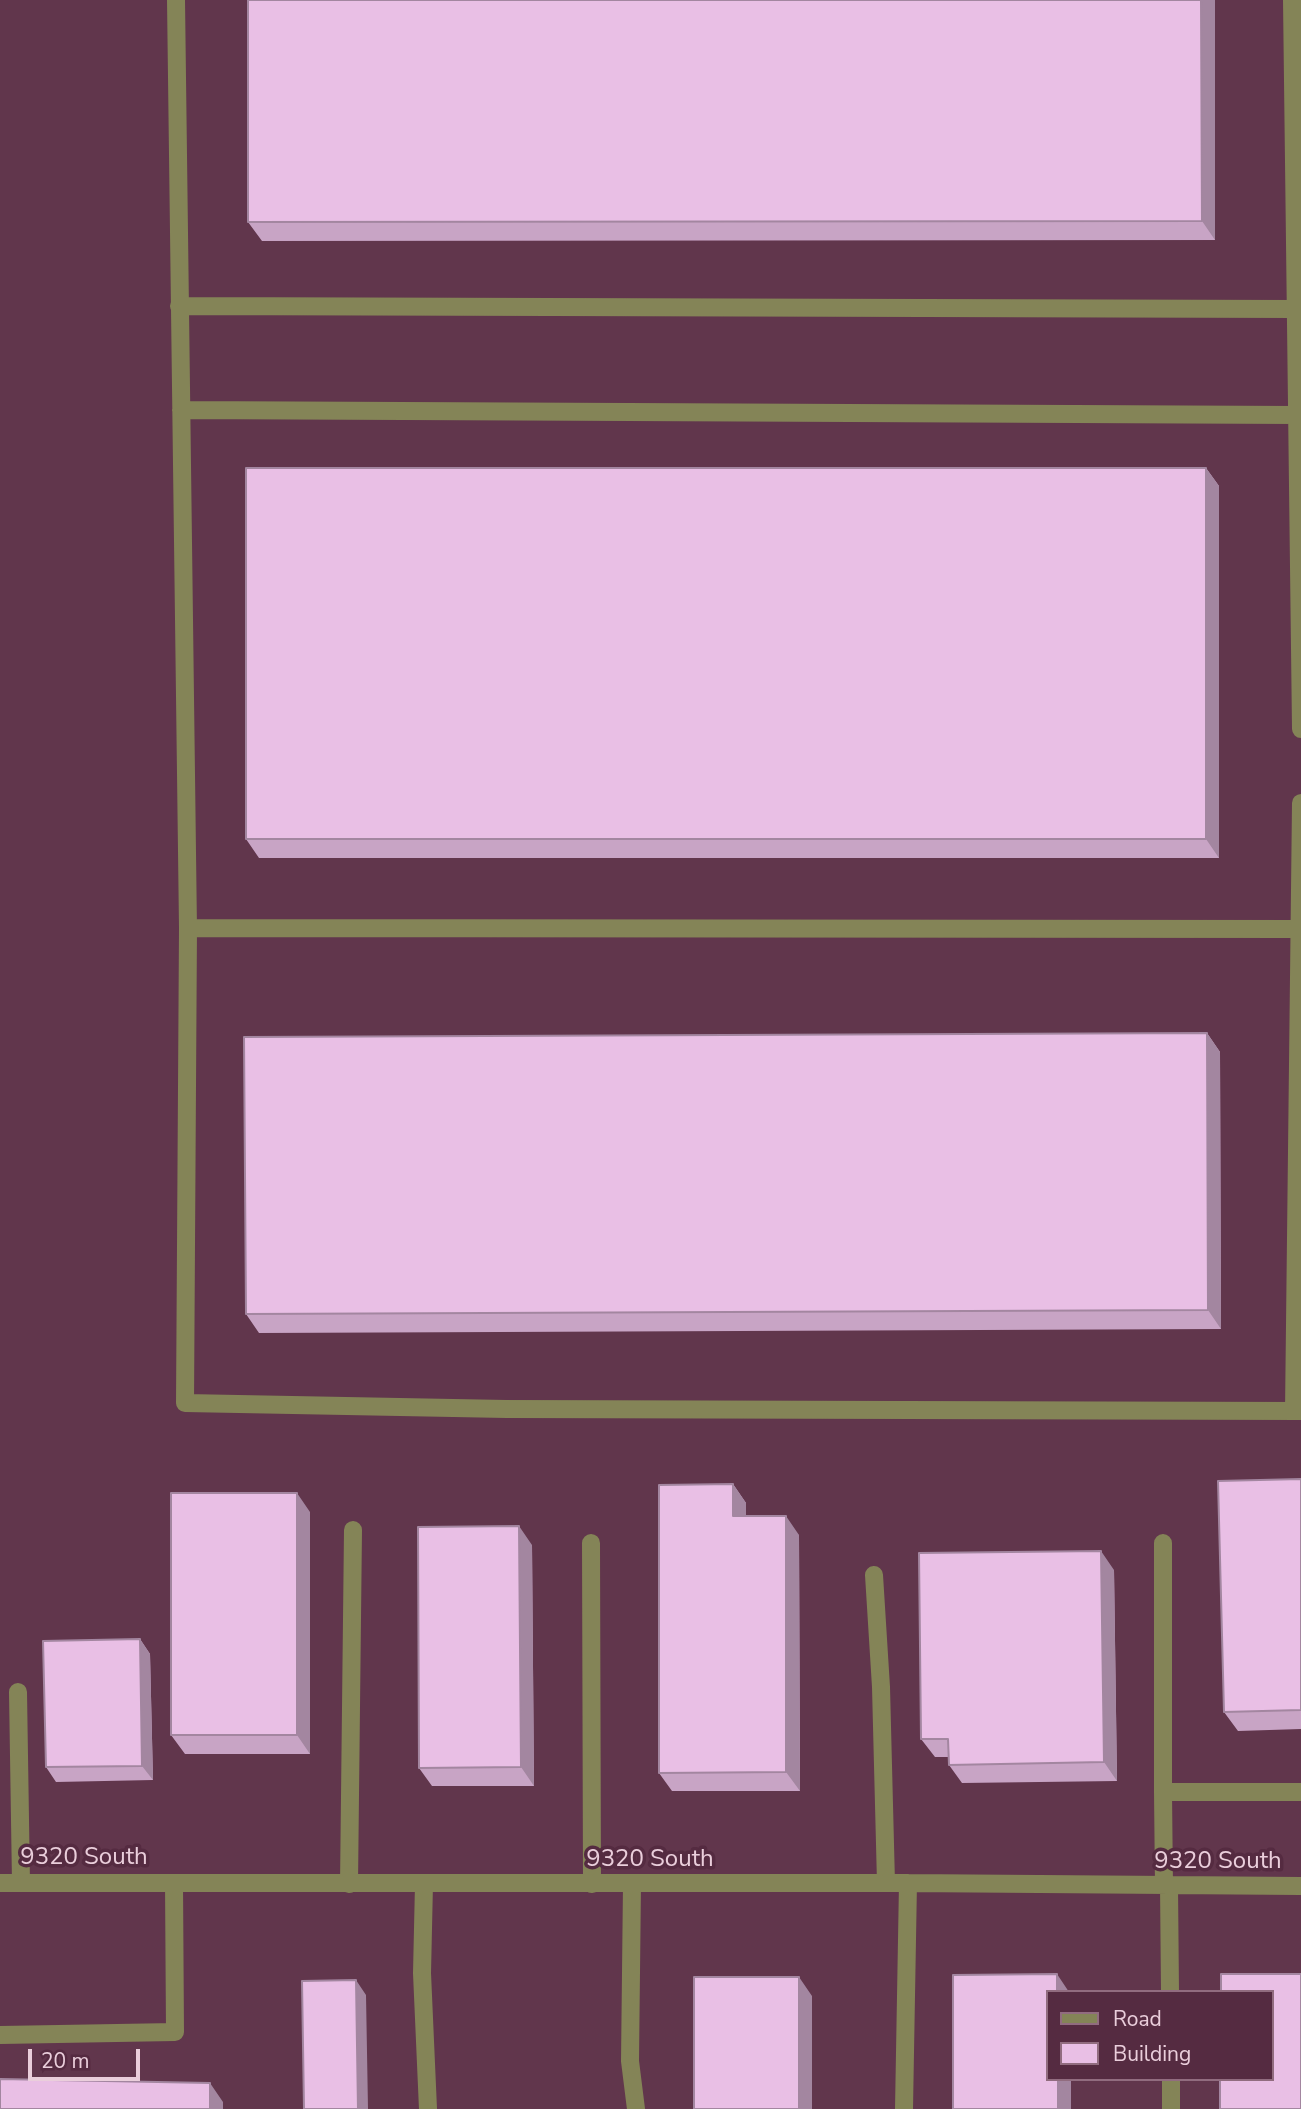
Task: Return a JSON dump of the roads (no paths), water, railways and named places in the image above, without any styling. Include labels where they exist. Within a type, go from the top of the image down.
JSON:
[{"type":"street","points":[[176,0],[188,928],[185,1403],[507,1409],[1297,1411],[1301,803]]},
{"type":"street","points":[[1292,0],[1301,729]]},
{"type":"street","points":[[179,306],[1296,309]]},
{"type":"street","points":[[181,410],[1297,415]]},
{"type":"street","points":[[188,928],[1300,929]]},
{"type":"street","points":[[349,1884],[353,1530]]},
{"type":"street","points":[[592,1542],[592,1884]]},
{"type":"street","points":[[1163,1542],[1163,1792],[1170,1990]]},
{"type":"street","points":[[874,1575],[881,1687],[886,1883]]},
{"type":"street","points":[[18,1692],[21,1883]]},
{"type":"street","points":[[1163,1792],[1301,1792]]},
{"type":"street","name":"9320 South","points":[[0,1883],[1301,1886]]},
{"type":"street","points":[[0,2035],[175,2032],[174,1883]]},
{"type":"street","points":[[904,2109],[908,1883]]},
{"type":"street","points":[[424,1884],[422,1973],[428,2109]]},
{"type":"street","points":[[632,1884],[630,2061],[636,2109]]},
{"type":"street","points":[[1171,2081],[1171,2109]]}]
